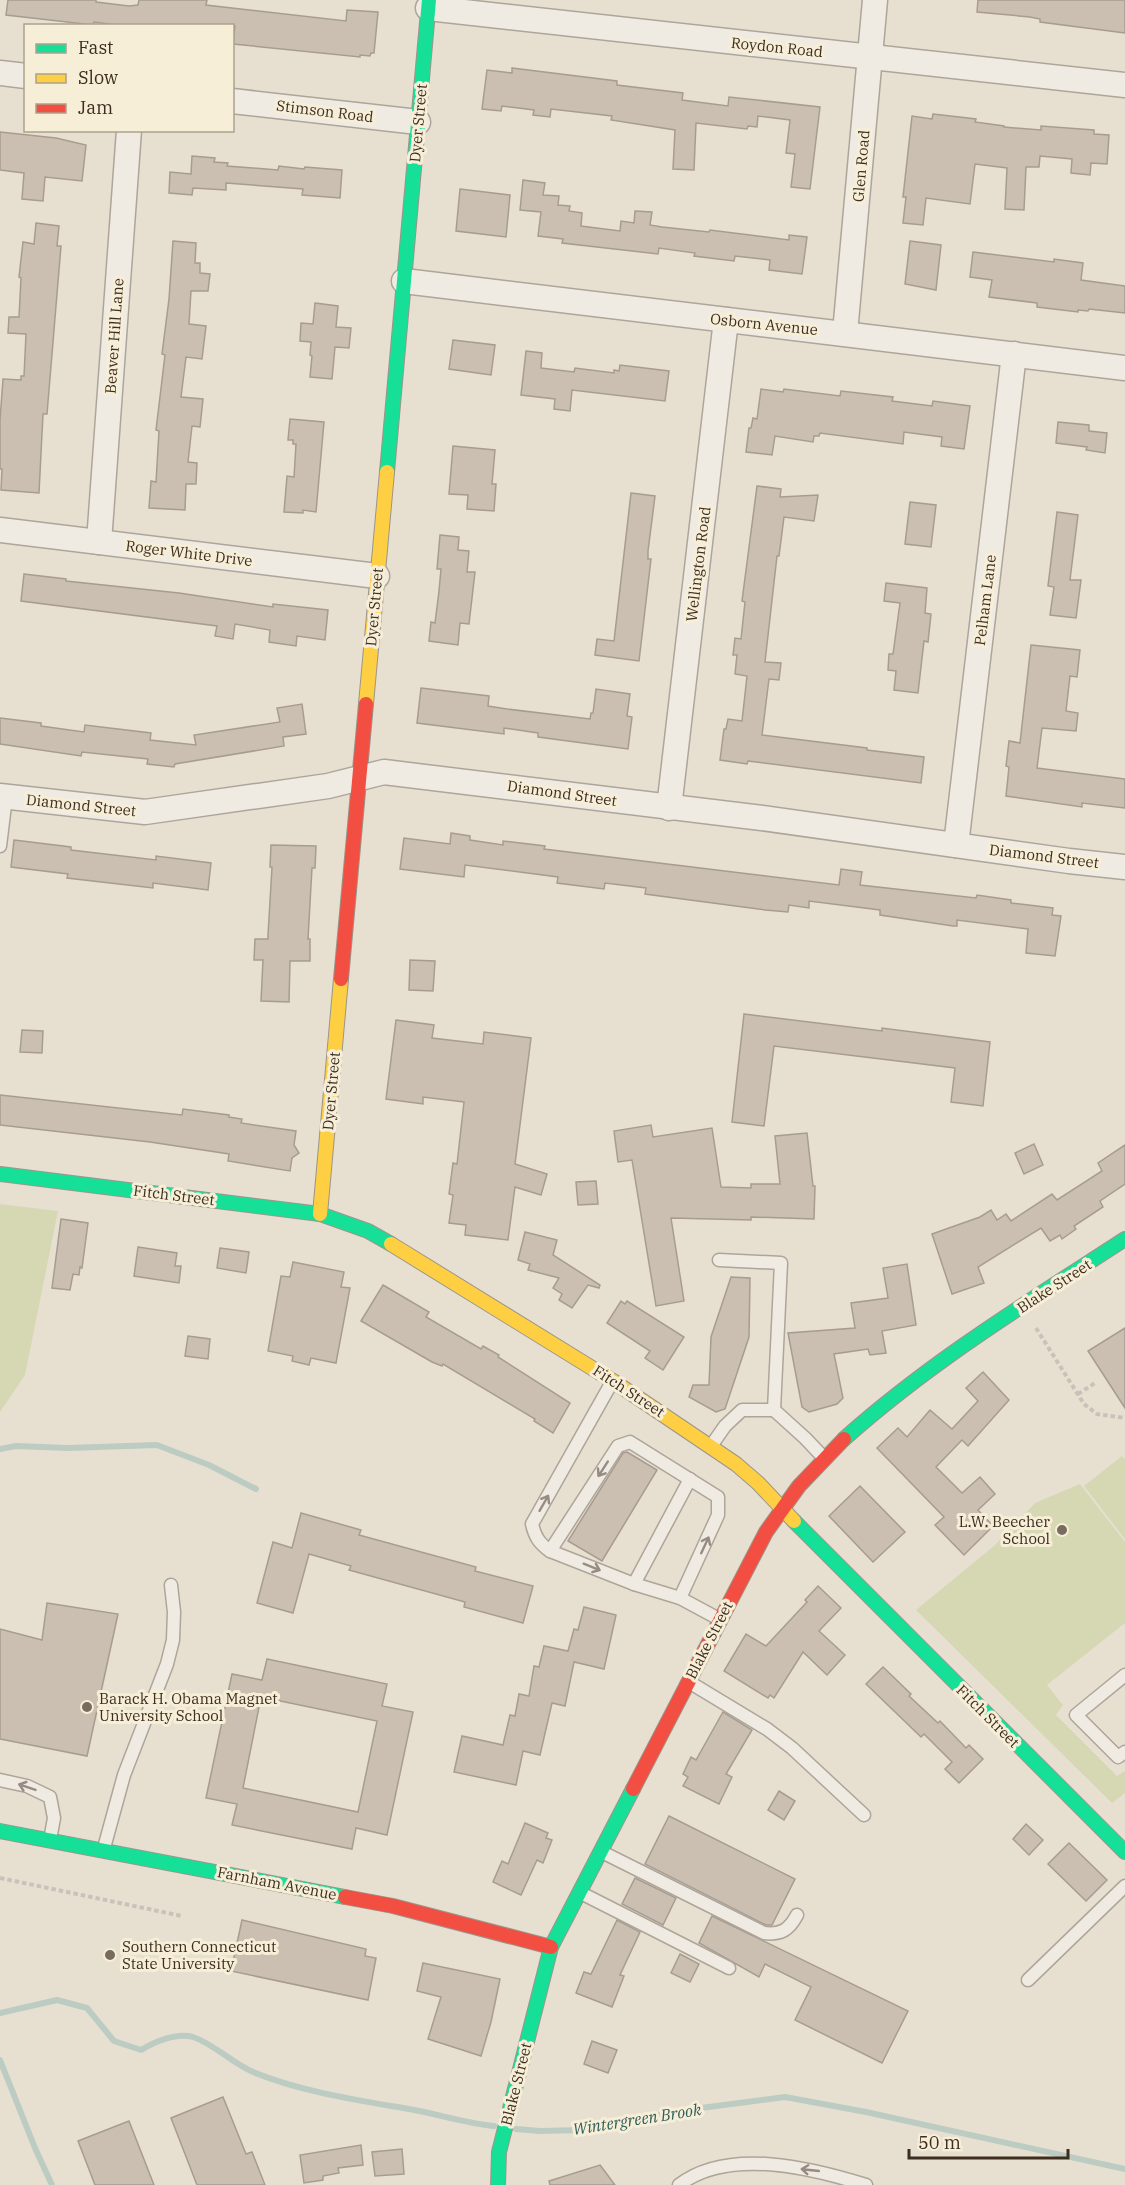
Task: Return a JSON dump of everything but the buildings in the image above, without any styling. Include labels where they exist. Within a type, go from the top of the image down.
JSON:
[{"type":"street","name":"Glen Road","points":[[845,333],[875,0]]},
{"type":"street","name":"Roydon Road","points":[[429,4],[870,58],[1125,85]]},
{"type":"street","name":"Dyer Street","points":[[320,1214],[429,4]]},
{"type":"street","points":[[0,73],[24,76]]},
{"type":"street","name":"Stimson Road","points":[[234,101],[418,122]]},
{"type":"street","name":"Beaver Hill Lane","points":[[99,542],[129,132]]},
{"type":"street","name":"Osborn Avenue","points":[[404,281],[1125,368]]},
{"type":"street","name":"Wellington Road","points":[[669,808],[726,320]]},
{"type":"street","name":"Pelham Lane","points":[[956,845],[1014,354]]},
{"type":"street","name":"Roger White Drive","points":[[0,530],[377,576]]},
{"type":"street","name":"Diamond Street","points":[[3,797],[145,812],[328,786],[384,772],[762,818],[1125,867]]},
{"type":"street","name":"Fitch Street","points":[[0,1174],[320,1214],[368,1231],[402,1250],[613,1380],[751,1477],[1121,1841]]},
{"type":"street","name":"Blake Street","points":[[498,2185],[500,2152],[517,2075],[551,1947],[766,1532],[802,1482],[872,1413],[926,1371],[1125,1239]]},
{"type":"street","name":"Farnham Avenue","points":[[0,1831],[393,1906],[551,1947]]},
{"type":"lane","points":[[0,846],[3,797]]},
{"type":"lane","points":[[719,1260],[781,1263],[774,1410]]},
{"type":"lane","points":[[613,1380],[532,1524],[535,1537],[550,1551],[634,1584],[680,1598],[720,1620]]},
{"type":"lane","points":[[710,1446],[741,1410],[774,1410],[824,1459]]},
{"type":"lane","points":[[550,1551],[618,1446],[630,1442],[718,1497],[718,1515],[680,1598]]},
{"type":"lane","points":[[634,1584],[690,1479]]},
{"type":"lane","points":[[103,1852],[124,1775],[167,1664],[171,1648],[174,1612],[171,1585]]},
{"type":"lane","points":[[1125,1675],[1076,1714],[1118,1757],[1125,1752]]},
{"type":"lane","points":[[688,1681],[792,1748],[864,1815]]},
{"type":"lane","points":[[0,1780],[27,1785],[50,1797],[54,1818],[49,1841]]},
{"type":"lane","points":[[601,1852],[640,1869],[764,1933],[776,1934],[784,1931],[791,1926],[797,1915]]},
{"type":"lane","points":[[1028,1980],[1125,1886]]},
{"type":"lane","points":[[580,1892],[729,1968]]},
{"type":"lane","points":[[679,2185],[692,2175],[725,2166],[766,2164],[820,2171],[866,2185]]},
{"type":"path","points":[[1031,1320],[1084,1404],[1097,1414],[1125,1418]]},
{"type":"path","points":[[1078,1394],[1095,1383]]},
{"type":"path","points":[[0,1878],[182,1916]]},
{"type":"green space","points":[[0,1204],[58,1211],[25,1375],[0,1412]]},
{"type":"green space","points":[[1122,1456],[1125,1459],[1125,1539],[1084,1486]]},
{"type":"green space","points":[[1080,1484],[1125,1542],[1125,1623],[1047,1685],[1063,1705],[1056,1715],[1117,1776],[1125,1771],[1125,1793],[1112,1803],[916,1610],[994,1546],[1035,1503]]},
{"type":"waterway","points":[[0,1449],[16,1446],[68,1448],[157,1445],[209,1465],[256,1489]]},
{"type":"waterway","name":"Wintergreen Brook","points":[[0,2013],[57,2000],[87,2008],[114,2041],[141,2050],[173,2037],[193,2037],[253,2072],[291,2085],[330,2095],[494,2126]]},
{"type":"waterway","name":"Wintergreen Brook","points":[[0,2060],[52,2185]]},
{"type":"waterway","name":"Wintergreen Brook","points":[[516,2129],[582,2130],[678,2111],[785,2097],[866,2112],[1125,2169]]},
{"type":"traffic: fast","points":[[387,472],[429,0]]},
{"type":"traffic: fast","points":[[0,1174],[320,1214],[368,1231],[391,1244]]},
{"type":"traffic: fast","points":[[844,1439],[945,1358],[1125,1239]]},
{"type":"traffic: fast","points":[[794,1521],[1125,1852]]},
{"type":"traffic: fast","points":[[498,2185],[499,2152],[551,1947],[633,1789]]},
{"type":"traffic: fast","points":[[0,1831],[345,1897]]},
{"type":"traffic: slow","points":[[366,704],[387,472]]},
{"type":"traffic: slow","points":[[320,1214],[341,979]]},
{"type":"traffic: slow","points":[[391,1244],[613,1381],[736,1464],[758,1483],[794,1521]]},
{"type":"traffic: jam","points":[[341,979],[366,704]]},
{"type":"traffic: jam","points":[[633,1789],[766,1532],[799,1486],[844,1439]]},
{"type":"traffic: jam","points":[[345,1897],[393,1906],[551,1947]]},
{"type":"place","name":"L.W. Beecher School","points":[[1062,1530]]},
{"type":"place","name":"Barack H. Obama Magnet University School","points":[[87,1707]]},
{"type":"place","name":"Southern Connecticut State University","points":[[110,1955]]}]
